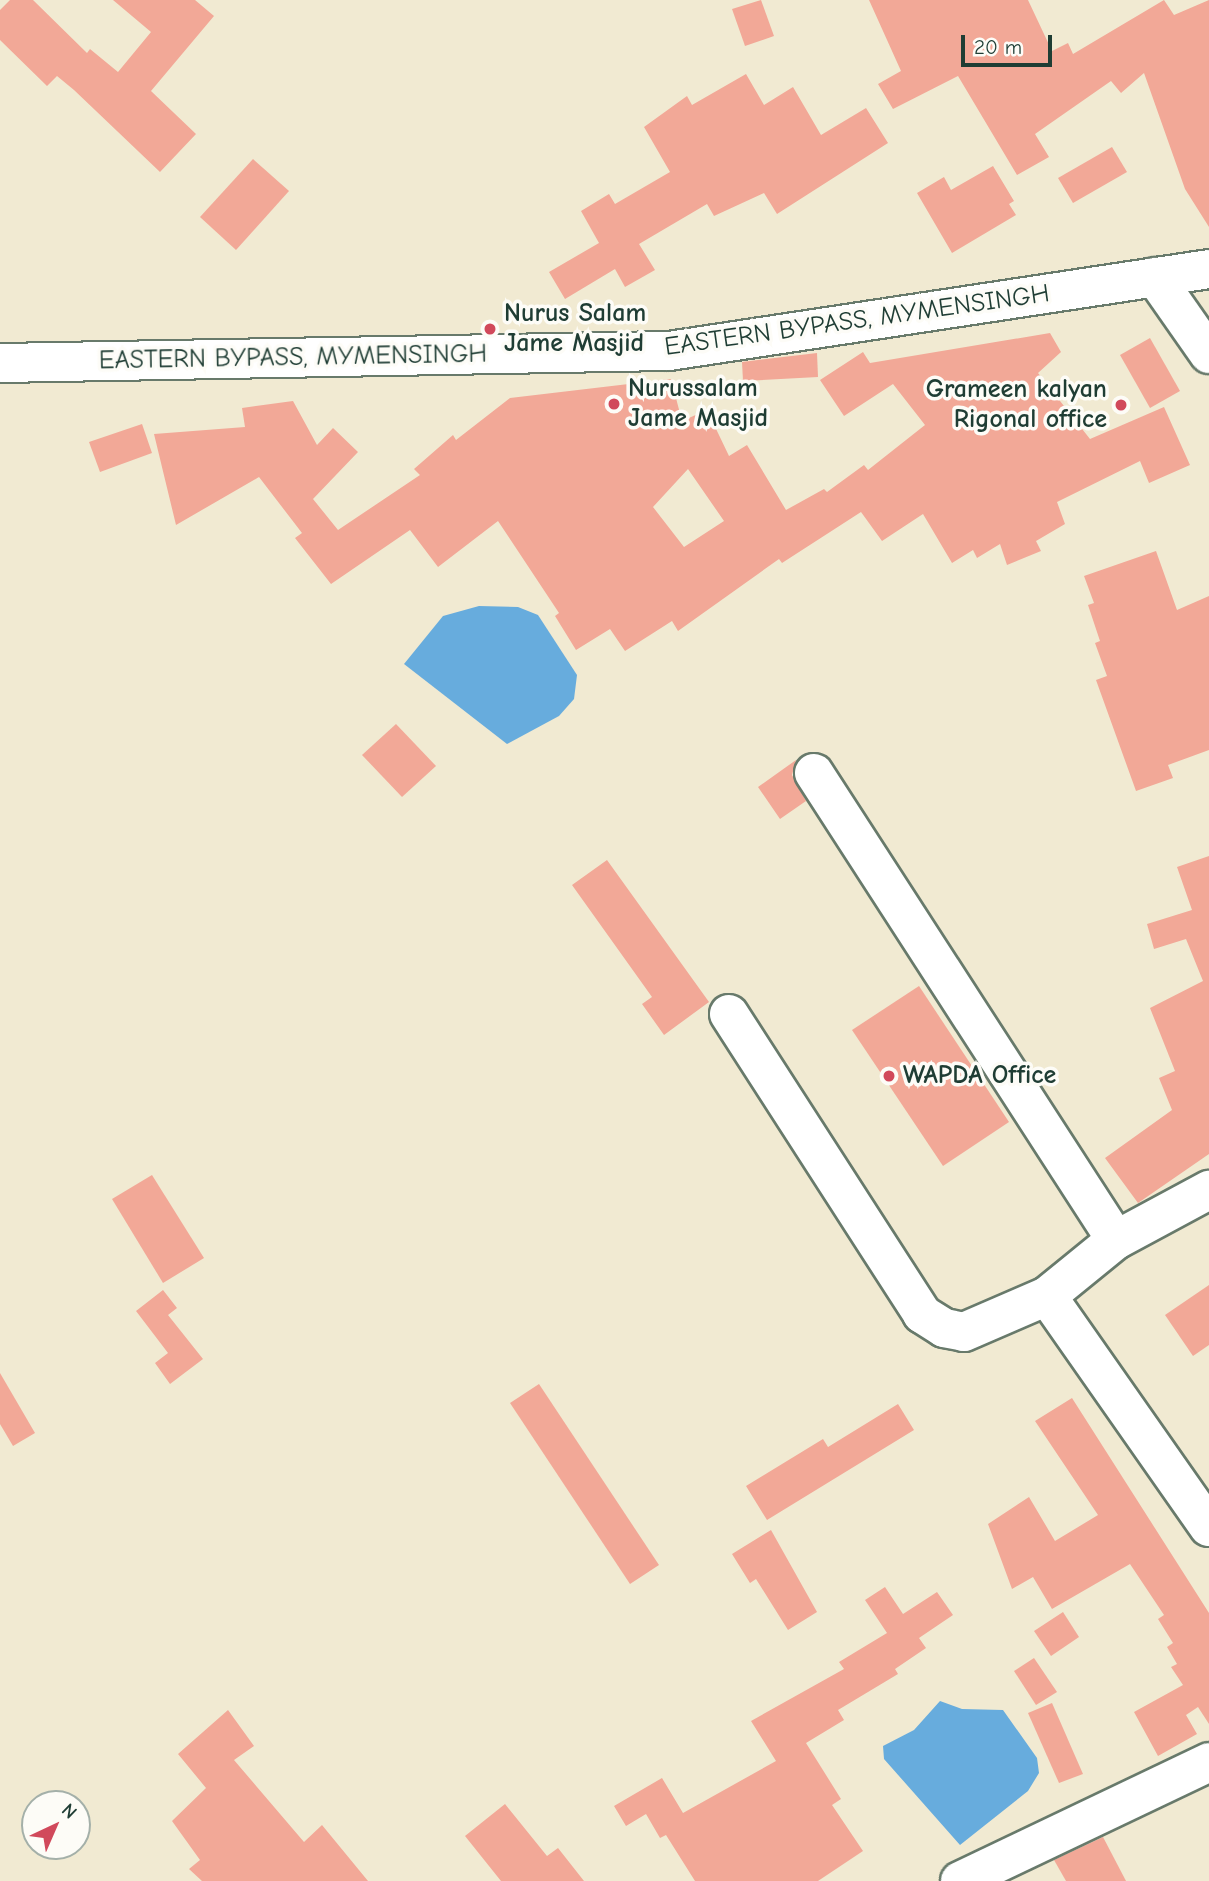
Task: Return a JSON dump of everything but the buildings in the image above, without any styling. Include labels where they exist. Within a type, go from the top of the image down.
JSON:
[{"type":"main road","name":"EASTERN BYPASS, MYMENSINGH","points":[[0,363],[669,351],[1209,269]]},
{"type":"main road","points":[[1155,277],[1209,354]]},
{"type":"main road","points":[[814,774],[1116,1240]]},
{"type":"main road","points":[[729,1014],[922,1314],[944,1328],[964,1332],[1047,1296],[1116,1240],[1209,1189]]},
{"type":"main road","points":[[1047,1296],[1209,1527]]},
{"type":"main road","points":[[960,1881],[1209,1762]]},
{"type":"water","points":[[479,606],[518,607],[538,615],[577,675],[574,699],[559,716],[507,744],[404,664],[443,616]]},
{"type":"water","points":[[940,1701],[962,1709],[1003,1710],[1037,1758],[1039,1773],[1028,1791],[960,1845],[884,1759],[883,1746],[914,1730]]},
{"type":"place","name":"Nurus Salam Jame Masjid","points":[[490,329]]},
{"type":"place","name":"Nurussalam Jame Masjid","points":[[614,404]]},
{"type":"place","name":"Grameen kalyan Rigonal office","points":[[1121,405]]},
{"type":"place","name":"WAPDA Office","points":[[889,1076]]}]
